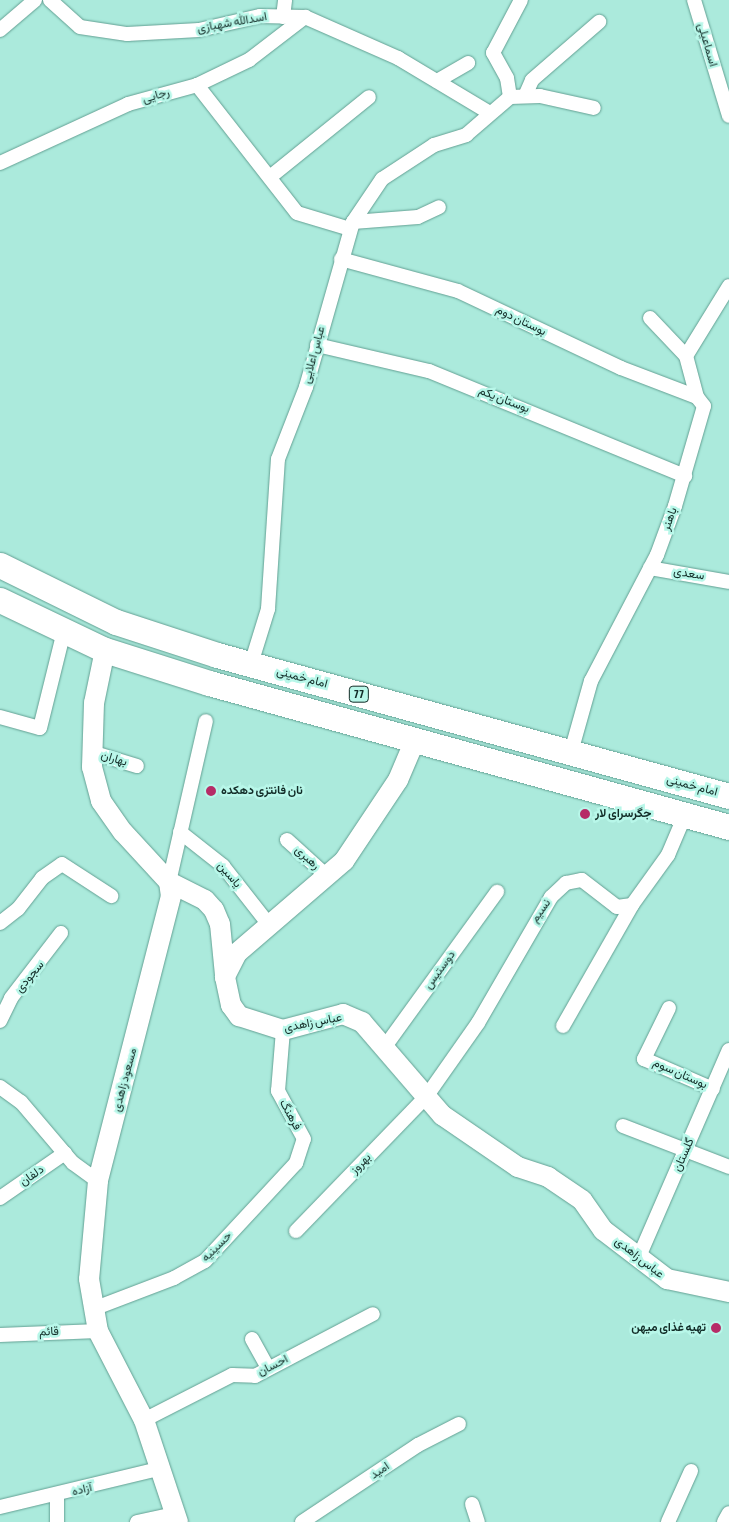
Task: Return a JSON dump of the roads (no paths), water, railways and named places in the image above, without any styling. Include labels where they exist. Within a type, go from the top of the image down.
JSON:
[{"type":"highway","name":"امام خمینی","points":[[0,565],[116,622],[251,664],[729,796]]},
{"type":"highway","name":"77","points":[[0,600],[105,650],[415,740],[729,827]]},
{"type":"highway","points":[[685,815],[697,787]]},
{"type":"street","points":[[0,30],[35,0]]},
{"type":"street","name":"اسدالله شهبازی","points":[[50,0],[80,27],[127,34],[283,17],[305,17],[359,38],[490,113]]},
{"type":"street","points":[[283,17],[285,0]]},
{"type":"street","points":[[521,0],[493,53],[507,78],[510,97],[525,96],[594,108]]},
{"type":"street","name":"اسماعیلی","points":[[694,0],[725,90],[729,116]]},
{"type":"street","name":"رجایی","points":[[1,161],[128,104],[197,85],[249,60],[305,17]]},
{"type":"street","points":[[525,96],[532,80],[599,22]]},
{"type":"street","points":[[437,81],[468,63]]},
{"type":"street","points":[[197,85],[270,176],[297,213],[352,226],[418,216],[440,206]]},
{"type":"street","points":[[270,176],[369,97]]},
{"type":"street","name":"عباس اعلایی","points":[[251,664],[268,609],[278,459],[317,345],[352,226],[382,179],[434,145],[466,135],[510,97]]},
{"type":"street","name":"بوستان دوم","points":[[341,259],[458,291],[621,368],[697,397]]},
{"type":"street","points":[[650,318],[686,356],[729,286]]},
{"type":"street","name":"بوستان یکم","points":[[317,345],[429,371],[685,476]]},
{"type":"street","name":"باهنر","points":[[570,752],[591,681],[650,568],[685,476],[704,406],[697,397],[686,356]]},
{"type":"street","name":"سعدی","points":[[650,568],[729,582]]},
{"type":"street","points":[[1,723],[40,728],[64,631]]},
{"type":"street","points":[[105,650],[94,702],[91,752],[101,801],[123,832],[169,882]]},
{"type":"street","points":[[169,882],[206,721]]},
{"type":"street","points":[[225,977],[237,953],[328,877],[344,861],[393,788],[415,740]]},
{"type":"street","name":"بهاران","points":[[91,752],[136,766]]},
{"type":"street","points":[[563,1026],[632,905],[668,855],[685,815]]},
{"type":"street","name":"یاسین","points":[[180,832],[223,866],[270,926]]},
{"type":"street","name":"رهبری","points":[[287,840],[328,877]]},
{"type":"street","points":[[0,923],[18,909],[42,878],[62,864],[111,896]]},
{"type":"street","name":"نسیم","points":[[426,1097],[478,1023],[551,897],[566,883],[582,880],[617,907],[632,905]]},
{"type":"street","name":"عباس زاهدی","points":[[169,882],[205,900],[214,910],[220,924],[225,977],[231,1005],[240,1016],[283,1030],[343,1014],[362,1022],[426,1097],[483,1144],[582,1200],[603,1230],[638,1259],[667,1280],[729,1292]]},
{"type":"street","name":"مسعود زاهدی","points":[[169,882],[166,926],[98,1180],[88,1254],[93,1309],[98,1331],[144,1420],[162,1468],[177,1518]]},
{"type":"street","name":"دوستیس","points":[[384,1048],[497,892]]},
{"type":"street","name":"سجودی","points":[[0,1021],[6,996],[62,933]]},
{"type":"street","name":"بوستان سوم","points":[[669,1008],[644,1058],[713,1089]]},
{"type":"street","name":"فرهنگ","points":[[283,1030],[278,1091],[304,1139]]},
{"type":"street","name":"گلستان","points":[[638,1259],[729,1050]]},
{"type":"street","points":[[0,1087],[21,1102],[65,1153],[98,1180]]},
{"type":"street","name":"بهروز","points":[[296,1231],[426,1097]]},
{"type":"street","points":[[623,1126],[729,1167]]},
{"type":"street","name":"حسینیه","points":[[93,1309],[174,1278],[205,1261],[296,1163],[304,1139]]},
{"type":"street","name":"دلفان","points":[[0,1198],[65,1153]]},
{"type":"street","name":"احسان","points":[[144,1420],[232,1375],[255,1376],[373,1314]]},
{"type":"street","name":"قائم","points":[[0,1335],[98,1331]]},
{"type":"street","points":[[252,1339],[268,1368]]},
{"type":"street","name":"امید","points":[[302,1522],[418,1445],[459,1424]]},
{"type":"street","name":"آزاده","points":[[0,1507],[57,1495],[162,1468]]},
{"type":"street","points":[[668,1522],[691,1471]]},
{"type":"street","points":[[57,1495],[57,1522]]},
{"type":"street","points":[[472,1504],[478,1522]]},
{"type":"street","points":[[724,1522],[729,1514]]},
{"type":"street","points":[[137,1522],[177,1518]]},
{"type":"place","name":"نان فانتزی دهکده","points":[[211,791]]},
{"type":"place","name":"جگرسرای لار","points":[[585,814]]},
{"type":"place","name":"تهیه غذای میهن","points":[[716,1328]]}]
